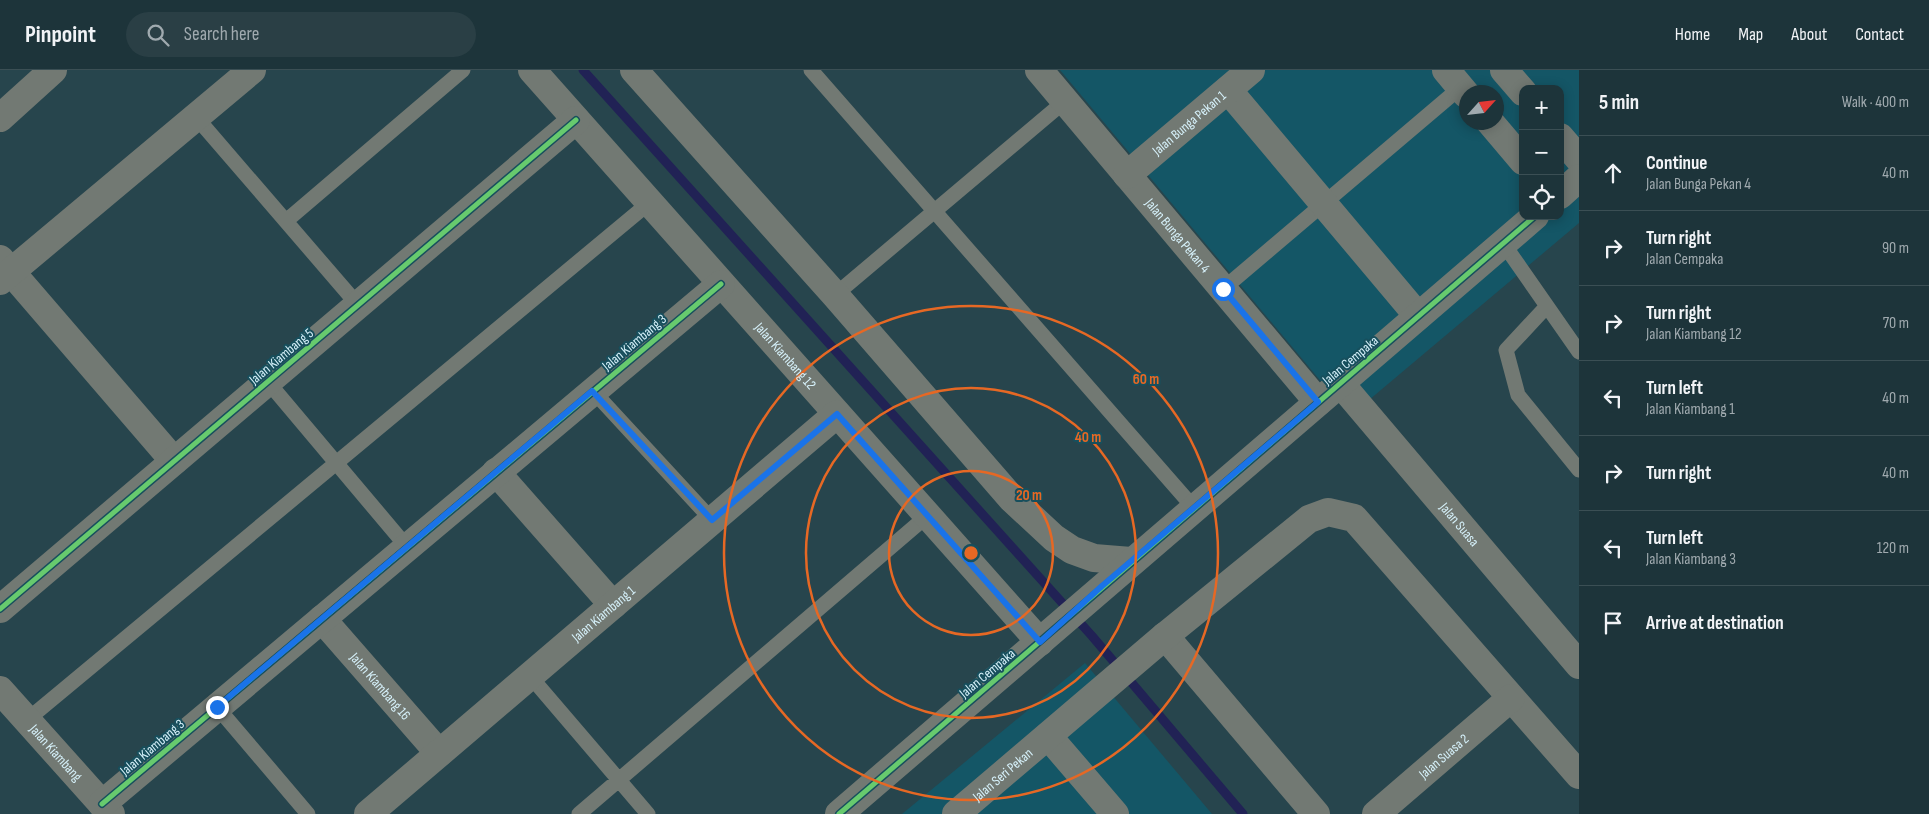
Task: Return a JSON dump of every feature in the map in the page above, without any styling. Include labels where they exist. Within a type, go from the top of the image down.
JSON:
[{"type":"street","points":[[0,118],[53,70]]},
{"type":"street","points":[[174,461],[4,270],[252,70]]},
{"type":"street","name":"Jalan Kiambang 12","points":[[532,70],[1040,642]]},
{"type":"street","points":[[634,70],[835,295],[1012,499],[1054,538],[1072,550],[1094,558],[1132,561]]},
{"type":"street","name":"Jalan Bunga Pekan 4","points":[[1039,70],[1318,402]]},
{"type":"street","name":"Jalan Bunga Pekan 1","points":[[1127,175],[1251,70]]},
{"type":"street","points":[[1504,70],[1519,87]]},
{"type":"street","points":[[1228,90],[1418,316]]},
{"type":"street","name":"Jalan Kiambang 5","points":[[0,609],[576,120]]},
{"type":"street","points":[[1497,130],[1519,156]]},
{"type":"street","points":[[1564,142],[1579,159]]},
{"type":"street","points":[[1564,191],[1579,178]]},
{"type":"street","name":"Jalan Cempaka","points":[[839,814],[1066,620],[1102,586],[1530,220]]},
{"type":"street","name":"Jalan Kiambang 3","points":[[107,809],[217,707],[721,284]]},
{"type":"street","name":"Jalan Suasa","points":[[1340,383],[1579,665]]},
{"type":"street","name":"Jalan Kiambang 1","points":[[368,814],[837,414]]},
{"type":"street","points":[[496,472],[613,605]]},
{"type":"street","name":"Jalan Seri Pekan","points":[[956,814],[1156,643],[1309,520],[1328,512],[1354,518],[1579,775]]},
{"type":"street","name":"Jalan Kiambang 16","points":[[322,618],[439,753]]},
{"type":"street","points":[[1156,643],[1316,814]]},
{"type":"street","name":"Jalan Kiambang","points":[[0,690],[107,809]]},
{"type":"street","name":"Jalan Suasa 2","points":[[1376,814],[1511,698]]},
{"type":"street","points":[[1048,736],[1115,814]]},
{"type":"lane","points":[[286,221],[463,70]]},
{"type":"lane","points":[[811,70],[1194,508]]},
{"type":"lane","points":[[1223,289],[1324,203],[1458,84]]},
{"type":"lane","points":[[835,295],[1065,101]]},
{"type":"lane","points":[[196,117],[358,305]]},
{"type":"lane","points":[[28,720],[649,203]]},
{"type":"lane","points":[[1503,243],[1579,352]]},
{"type":"lane","points":[[1547,306],[1506,350],[1518,395],[1579,470]]},
{"type":"lane","points":[[268,382],[407,547]]},
{"type":"lane","points":[[592,391],[712,520]]},
{"type":"lane","points":[[579,814],[928,516]]},
{"type":"lane","points":[[530,676],[648,814]]},
{"type":"lane","points":[[217,707],[308,814]]},
{"type":"shaded area","points":[[1060,70],[1579,70],[1579,223],[1350,416]]},
{"type":"shaded area","points":[[1085,663],[1212,814],[902,814]]},
{"type":"waterway","points":[[583,70],[1092,636],[1243,814]]},
{"type":"cycle path","points":[[0,609],[576,120]]},
{"type":"cycle path","points":[[839,814],[1530,220]]},
{"type":"cycle path","points":[[102,804],[721,284]]},
{"type":"route","points":[[217,707],[592,391],[712,520],[837,414],[1040,642],[1102,586],[1318,402],[1223,289]]}]
